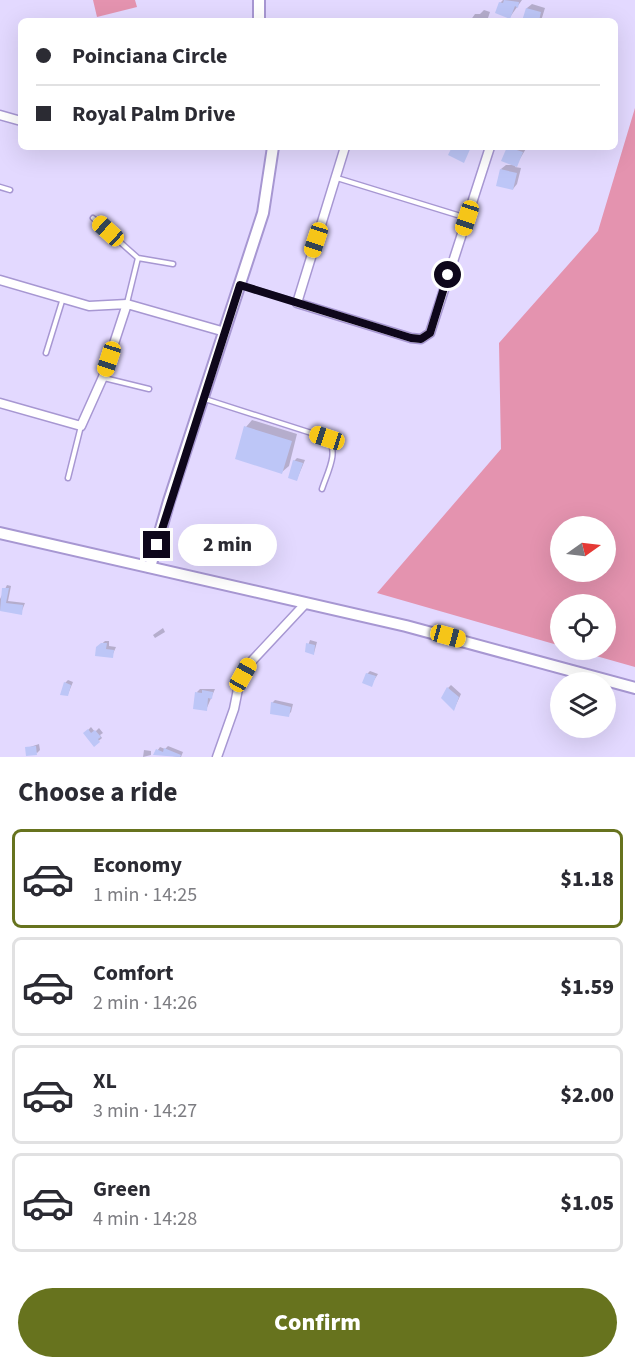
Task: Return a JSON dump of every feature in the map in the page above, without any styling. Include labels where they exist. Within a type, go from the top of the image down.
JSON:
[{"type":"main road","points":[[259,0],[259,18]]},
{"type":"main road","points":[[150,567],[202,398],[263,213],[273,150]]},
{"type":"main road","points":[[0,533],[459,639],[635,688]]},
{"type":"street","points":[[0,115],[18,120]]},
{"type":"street","points":[[342,150],[336,178],[297,303],[411,338],[421,339],[430,333],[489,150]]},
{"type":"street","points":[[0,280],[89,306],[127,303],[225,332]]},
{"type":"street","points":[[0,403],[81,426],[103,377],[127,303]]},
{"type":"street","points":[[217,757],[234,709],[239,684],[250,663],[306,603]]},
{"type":"lane","points":[[336,178],[467,218]]},
{"type":"lane","points":[[0,187],[10,190]]},
{"type":"lane","points":[[93,218],[138,258],[173,264]]},
{"type":"lane","points":[[127,303],[138,258]]},
{"type":"lane","points":[[240,285],[297,303]]},
{"type":"lane","points":[[46,353],[63,298]]},
{"type":"lane","points":[[103,377],[148,389]]},
{"type":"lane","points":[[202,398],[327,438],[333,444],[334,451],[322,489]]},
{"type":"lane","points":[[68,478],[81,426]]},
{"type":"shaded area","points":[[93,0],[135,0],[137,7],[97,17]]},
{"type":"shaded area","points":[[635,108],[635,667],[610,660],[616,660],[616,594],[550,594],[550,643],[377,593],[501,449],[499,343],[598,231]]},
{"type":"building","points":[[504,0],[519,2],[518,8],[515,6],[510,18],[495,13],[499,2],[503,3]]},
{"type":"building","points":[[526,8],[541,12],[540,18],[523,18]]},
{"type":"building","points":[[450,150],[470,150],[464,163],[448,155]]},
{"type":"building","points":[[506,150],[523,152],[517,167],[501,161]]},
{"type":"building","points":[[500,169],[517,173],[513,190],[496,186]]},
{"type":"building","points":[[244,426],[292,441],[282,474],[235,459]]},
{"type":"building","points":[[293,460],[303,463],[297,481],[288,478]]},
{"type":"building","points":[[2,588],[9,588],[6,603],[23,605],[22,615],[0,611]]},
{"type":"building","points":[[101,643],[107,643],[106,649],[114,650],[113,658],[95,656],[96,647]]},
{"type":"building","points":[[306,643],[315,645],[314,655],[305,652]]},
{"type":"building","points":[[366,673],[376,676],[372,687],[362,683]]},
{"type":"building","points":[[64,682],[71,685],[68,696],[60,695]]},
{"type":"building","points":[[447,687],[459,697],[454,711],[441,698]]},
{"type":"building","points":[[202,690],[213,692],[212,699],[208,698],[207,711],[193,709],[195,692],[202,693]]},
{"type":"building","points":[[271,702],[291,707],[289,717],[270,714]]},
{"type":"building","points":[[88,729],[91,733],[95,730],[101,737],[98,739],[100,742],[94,747],[83,733]]},
{"type":"building","points":[[36,746],[37,755],[26,756],[25,747]]},
{"type":"building","points":[[164,748],[181,755],[180,757],[153,755],[156,749],[163,752]]},
{"type":"route","points":[[157,545],[169,501],[240,285],[411,338],[421,339],[430,333],[448,275]]}]
